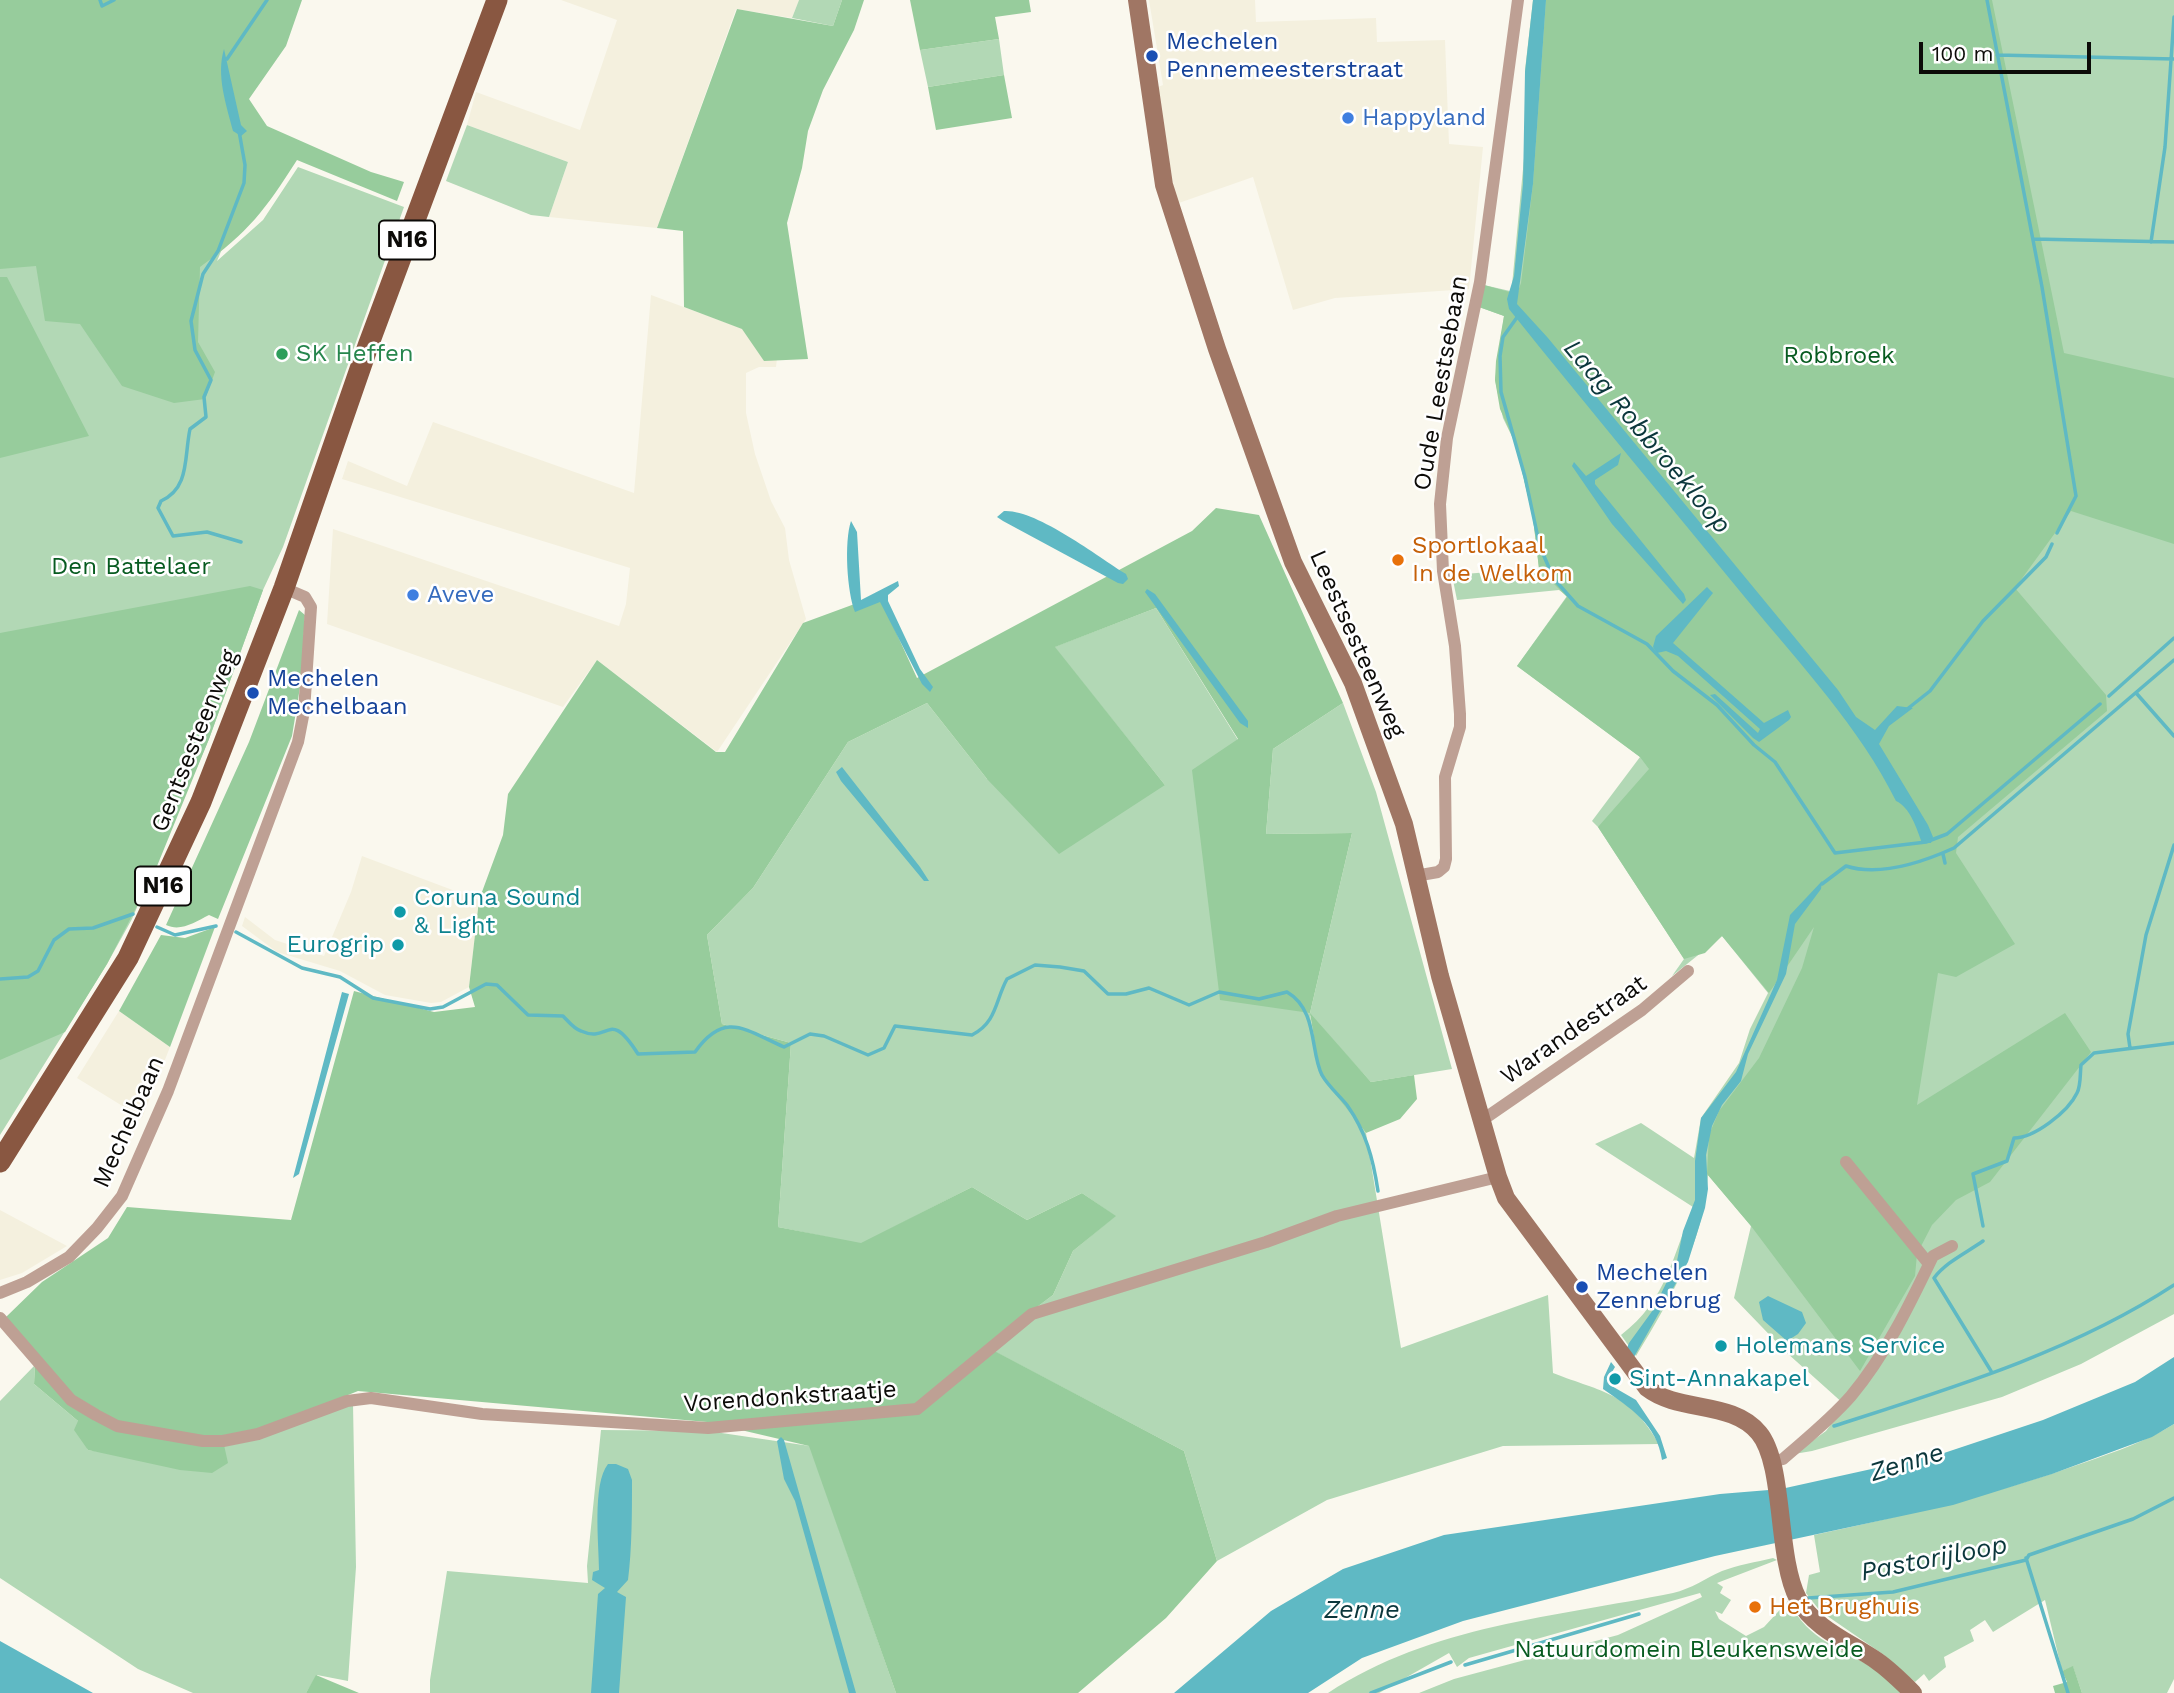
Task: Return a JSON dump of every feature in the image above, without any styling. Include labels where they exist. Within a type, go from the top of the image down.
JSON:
[{"type":"main road","name":"Gentsesteenweg","points":[[0,1162],[128,958],[201,802],[284,588],[351,395],[497,0]]},
{"type":"street","name":"Leestsesteenweg","points":[[1137,0],[1164,185],[1293,562],[1353,683],[1404,824],[1415,876],[1480,1121],[1506,1198],[1624,1357],[1656,1395],[1679,1404],[1728,1414],[1751,1426],[1763,1439],[1771,1462],[1794,1589],[1804,1608],[1822,1625],[1885,1667],[1913,1693]]},
{"type":"street","name":"Oude Leestsebaan","points":[[1415,876],[1444,867],[1445,777],[1460,727],[1460,715],[1455,646],[1443,571],[1440,504],[1447,438],[1480,282],[1518,0]]},
{"type":"street","name":"Mechelbaan","points":[[0,1293],[27,1282],[69,1257],[97,1228],[122,1196],[168,1091],[298,742],[304,710],[311,607],[305,597],[284,588]]},
{"type":"street","name":"Warandestraat","points":[[1480,1121],[1642,1010],[1688,971]]},
{"type":"street","points":[[1846,1162],[1929,1264]]},
{"type":"street","name":"Vorendonkstraatje","points":[[0,1318],[71,1400],[117,1426],[203,1441],[223,1441],[258,1434],[347,1401],[371,1398],[482,1414],[708,1428],[917,1409],[1032,1314],[1266,1242],[1337,1216],[1498,1177]]},
{"type":"street","points":[[1771,1462],[1783,1459],[1852,1394],[1923,1283],[1933,1256],[1952,1246]]},
{"type":"shaded area","points":[[561,0],[799,0],[792,18],[736,9],[657,228],[549,217],[568,162],[467,125],[476,92],[580,130],[617,20]]},
{"type":"shaded area","points":[[1149,0],[1255,0],[1256,22],[1376,18],[1377,42],[1445,40],[1449,144],[1483,147],[1469,289],[1335,298],[1293,310],[1253,177],[1176,204],[1158,87],[1163,85]]},
{"type":"shaded area","points":[[651,295],[779,342],[776,367],[759,367],[746,373],[746,413],[755,454],[771,501],[785,528],[789,560],[806,619],[717,752],[597,660],[563,707],[327,624],[333,529],[619,626],[626,604],[630,568],[342,479],[348,461],[407,486],[433,422],[634,493]]},
{"type":"shaded area","points":[[362,856],[479,900],[469,987],[441,1002],[431,1003],[385,995],[340,971],[277,952],[242,926],[245,917],[275,940],[324,956],[351,892]]},
{"type":"shaded area","points":[[119,1011],[170,1047],[142,1118],[77,1078]]},
{"type":"shaded area","points":[[0,1210],[67,1246],[22,1273],[0,1280]]},
{"type":"green space","name":"Den Battelaer","points":[[0,0],[250,27],[241,204],[217,261],[263,220],[298,167],[404,207],[283,547],[263,590],[209,739],[132,919],[107,964],[0,1135]]},
{"type":"green space","points":[[0,0],[302,0],[286,46],[249,99],[267,126],[371,172],[404,182],[397,201],[297,160],[255,219],[231,243],[200,267],[198,342],[215,372],[205,399],[174,403],[122,386],[80,324],[45,321],[36,266],[0,269]]},
{"type":"green space","points":[[799,0],[842,0],[833,26],[792,18]]},
{"type":"green space","points":[[842,0],[864,0],[854,30],[823,90],[808,131],[802,168],[787,223],[808,359],[764,361],[742,329],[684,307],[683,231],[657,228],[737,9],[833,26]]},
{"type":"green space","points":[[910,0],[1029,0],[1031,12],[995,17],[999,39],[920,50]]},
{"type":"green space","name":"Robbroek","points":[[1533,0],[2174,0],[2174,1314],[2081,1364],[2002,1397],[1812,1451],[1794,1454],[1826,1431],[1845,1405],[1787,1353],[1734,1298],[1751,1226],[1708,1175],[1700,1224],[1683,1270],[1636,1356],[1621,1335],[1649,1307],[1658,1292],[1693,1207],[1595,1144],[1641,1123],[1694,1158],[1701,1118],[1739,1063],[1750,1029],[1768,993],[1722,936],[1672,976],[1684,959],[1592,821],[1640,757],[1517,666],[1567,596],[1559,590],[1457,600],[1452,575],[1539,568],[1533,518],[1516,445],[1503,418],[1495,380],[1504,316],[1479,307],[1484,285],[1510,291],[1512,285],[1525,148],[1525,70]]},
{"type":"green space","name":"Robbroek","points":[[1546,0],[1992,0],[2064,353],[2174,378],[2174,544],[2071,511],[2015,588],[2106,695],[2107,711],[1958,837],[1956,853],[2015,944],[1956,977],[1938,973],[1917,1105],[2065,1013],[2091,1052],[1990,1182],[1956,1200],[1932,1225],[1917,1254],[1915,1276],[1860,1371],[1751,1226],[1707,1174],[1709,1135],[1719,1111],[1759,1058],[1802,968],[1814,927],[1769,993],[1722,936],[1705,953],[1684,959],[1598,827],[1649,769],[1640,757],[1517,666],[1567,597],[1539,569],[1533,518],[1516,445],[1500,409],[1495,380],[1504,316],[1479,307],[1484,285],[1517,294],[1521,283],[1533,184]]},
{"type":"green space","points":[[999,39],[1004,75],[928,87],[920,50]]},
{"type":"green space","points":[[1004,75],[1012,118],[936,130],[928,87]]},
{"type":"green space","points":[[467,125],[568,162],[549,217],[531,215],[446,181]]},
{"type":"green space","points":[[0,277],[7,277],[89,436],[0,458]]},
{"type":"green space","points":[[1216,508],[1259,515],[1343,703],[1273,749],[1266,834],[1352,833],[1310,1013],[1220,1000],[1192,770],[1238,739],[1156,608],[1055,647],[1165,785],[1059,854],[987,779],[927,703],[848,742],[753,888],[707,935],[722,1024],[791,1043],[778,1227],[861,1243],[972,1187],[1027,1220],[1082,1193],[1116,1216],[1073,1251],[1053,1295],[985,1346],[1184,1451],[1217,1561],[1166,1618],[1078,1693],[896,1693],[809,1446],[707,1422],[358,1391],[224,1445],[228,1463],[212,1473],[180,1470],[88,1450],[74,1430],[78,1421],[34,1384],[35,1365],[6,1317],[42,1282],[108,1238],[127,1207],[291,1220],[354,991],[434,1012],[475,1007],[469,987],[479,900],[503,835],[508,794],[597,660],[716,752],[725,752],[803,623],[879,595],[917,678],[1192,531]]},
{"type":"green space","points":[[250,586],[263,590],[209,739],[155,871],[107,964],[65,1032],[0,1060],[0,633]]},
{"type":"green space","points":[[1156,608],[1238,740],[1310,1013],[1352,833],[1266,834],[1273,749],[1343,703],[1376,792],[1452,1069],[1371,1082],[1310,1015],[1321,1075],[1366,1133],[1401,1348],[1548,1295],[1553,1373],[1614,1396],[1626,1404],[1648,1427],[1659,1444],[1503,1446],[1327,1500],[1217,1561],[1184,1451],[984,1346],[1053,1295],[1073,1251],[1115,1216],[1082,1193],[1027,1220],[972,1187],[861,1244],[778,1227],[791,1043],[722,1024],[707,935],[753,888],[848,742],[927,703],[987,779],[1165,785],[1054,647]]},
{"type":"green space","points":[[299,610],[305,615],[301,681],[292,736],[218,919],[209,915],[183,927],[166,925],[249,742]]},
{"type":"green space","points":[[215,927],[170,1047],[119,1011],[161,935],[185,938]]},
{"type":"green space","points":[[1310,1013],[1371,1082],[1414,1075],[1417,1099],[1400,1119],[1366,1133],[1320,1075]]},
{"type":"green space","points":[[35,1365],[34,1384],[78,1421],[88,1450],[122,1454],[189,1450],[256,1435],[353,1404],[356,1567],[348,1681],[317,1675],[306,1693],[193,1693],[138,1669],[0,1578],[0,1401]]},
{"type":"green space","points":[[2174,1424],[2174,1679],[2167,1693],[2082,1693],[2073,1667],[2062,1671],[2045,1600],[1993,1632],[1985,1620],[1970,1630],[1974,1641],[1944,1657],[1946,1667],[1929,1681],[1924,1674],[1915,1682],[1884,1655],[1820,1611],[1806,1593],[1809,1575],[1820,1572],[1814,1535],[1917,1512],[2053,1474],[2120,1450]]},
{"type":"green space","points":[[601,1430],[708,1431],[810,1446],[896,1693],[430,1693],[447,1571],[588,1583],[587,1566]]},
{"type":"green space","name":"Natuurdomein Bleukensweide","points":[[1773,1558],[1777,1560],[1717,1583],[1723,1587],[1720,1593],[1731,1600],[1722,1614],[1715,1611],[1719,1619],[1746,1636],[1764,1627],[1788,1601],[1816,1635],[1874,1669],[1905,1693],[1419,1693],[1454,1679],[1618,1635],[1702,1597],[1700,1593],[1469,1658],[1457,1667],[1449,1653],[1379,1693],[1328,1693],[1368,1670],[1409,1652],[1452,1638],[1539,1617],[1673,1593],[1722,1571]]},
{"type":"green space","points":[[2073,1666],[2082,1693],[2055,1693],[2053,1686],[2067,1682],[2062,1671]]},
{"type":"green space","points":[[316,1675],[359,1693],[306,1693]]},
{"type":"water","points":[[1533,0],[1546,0],[1533,184],[1517,304],[1838,690],[1856,717],[1875,730],[1897,706],[1913,708],[1889,726],[1879,744],[1928,825],[1933,837],[1931,843],[1922,843],[1909,813],[1896,801],[1865,748],[1828,697],[1509,309],[1507,299],[1514,276],[1523,184],[1525,72]]},
{"type":"water","points":[[224,49],[241,125],[247,131],[241,136],[233,131],[223,90],[221,69]]},
{"type":"water","points":[[1621,453],[1618,465],[1595,480],[1595,484],[1684,594],[1686,600],[1683,604],[1612,524],[1572,466],[1574,462],[1586,476]]},
{"type":"water","points":[[1004,511],[1017,512],[1049,525],[1126,574],[1128,579],[1123,584],[1118,583],[1003,521],[997,517]]},
{"type":"water","points":[[851,521],[857,532],[861,600],[898,581],[899,586],[888,595],[888,601],[920,669],[933,687],[930,692],[922,684],[880,602],[855,612],[847,567]]},
{"type":"water","points":[[1707,587],[1713,593],[1673,643],[1764,723],[1788,710],[1791,717],[1789,720],[1759,742],[1710,695],[1715,694],[1758,733],[1760,729],[1678,656],[1666,651],[1657,653],[1653,647],[1656,636]]},
{"type":"water","points":[[1147,589],[1155,594],[1248,721],[1248,728],[1240,723],[1145,592]]},
{"type":"water","points":[[842,767],[929,881],[924,881],[841,781],[836,772]]},
{"type":"water","points":[[1822,881],[1821,889],[1795,924],[1786,974],[1748,1054],[1741,1081],[1722,1105],[1712,1126],[1706,1155],[1708,1189],[1705,1208],[1688,1262],[1634,1357],[1627,1348],[1653,1310],[1677,1261],[1683,1231],[1695,1200],[1695,1161],[1701,1118],[1736,1072],[1777,980],[1790,915]]},
{"type":"water","points":[[342,992],[349,994],[299,1174],[293,1178]]},
{"type":"water","points":[[1768,1296],[1802,1312],[1806,1323],[1798,1334],[1787,1341],[1763,1320],[1759,1302]]},
{"type":"water","name":"Zenne","points":[[2174,1357],[2174,1424],[2152,1437],[2052,1474],[1953,1505],[1715,1556],[1463,1621],[1362,1658],[1308,1693],[1174,1693],[1271,1611],[1343,1569],[1444,1535],[1720,1494],[1781,1489],[1944,1453],[2043,1420],[2135,1382]]},
{"type":"water","points":[[1611,1362],[1615,1367],[1612,1372],[1615,1379],[1610,1385],[1636,1400],[1660,1436],[1667,1458],[1662,1460],[1654,1436],[1641,1418],[1603,1389],[1604,1377]]},
{"type":"water","points":[[781,1437],[856,1693],[849,1693],[795,1501],[784,1479],[777,1441]]},
{"type":"water","points":[[608,1464],[628,1469],[632,1480],[630,1556],[628,1580],[617,1592],[626,1597],[619,1693],[591,1693],[598,1594],[605,1588],[592,1580],[593,1572],[599,1570],[598,1499],[603,1473]]},
{"type":"water","points":[[0,1641],[93,1693],[0,1693]]},
{"type":"waterway","points":[[100,0],[102,6],[114,0]]},
{"type":"waterway","points":[[227,59],[267,0]]},
{"type":"waterway","name":"Laag Robbroekloop","points":[[1987,0],[2042,287],[2076,496],[2057,533]]},
{"type":"waterway","points":[[2151,242],[2165,147],[2174,17]]},
{"type":"waterway","points":[[1997,55],[2174,59]]},
{"type":"waterway","points":[[239,131],[245,165],[244,183],[218,251],[203,274],[191,321],[195,350],[211,380],[204,397],[206,417],[190,429],[181,480],[177,488],[161,501],[158,508],[173,536],[207,532],[241,542]]},
{"type":"waterway","points":[[2033,239],[2174,242]]},
{"type":"waterway","points":[[1518,316],[1503,337],[1500,356],[1501,392],[1525,477],[1540,547],[1554,579],[1578,606],[1647,644],[1673,671],[1717,705],[1754,745],[1775,762],[1835,853],[1926,842],[1947,834],[2100,704]]},
{"type":"waterway","points":[[1906,710],[1930,691],[1983,621],[2046,557],[2052,544]]},
{"type":"waterway","points":[[2109,696],[2174,638]]},
{"type":"waterway","points":[[1822,884],[1846,866],[1887,869],[1915,863],[1954,848],[2174,660]]},
{"type":"waterway","points":[[2137,694],[2174,736]]},
{"type":"waterway","points":[[2130,1048],[2128,1034],[2146,935],[2174,845]]},
{"type":"waterway","points":[[1943,854],[1945,863]]},
{"type":"waterway","points":[[0,979],[28,977],[38,971],[54,940],[69,929],[93,928],[133,914]]},
{"type":"waterway","points":[[157,927],[175,935],[216,926]]},
{"type":"waterway","points":[[236,932],[302,968],[340,977],[373,998],[430,1009],[443,1007],[486,984],[497,985],[528,1015],[563,1016],[576,1029],[591,1034],[614,1029],[621,1032],[638,1054],[695,1052],[706,1039],[726,1027],[747,1030],[784,1047],[810,1034],[824,1036],[868,1055],[884,1048],[895,1026],[972,1035],[991,1017],[1007,979],[1035,965],[1084,971],[1108,994],[1126,994],[1149,988],[1189,1005],[1219,992],[1259,999],[1287,992],[1297,1000],[1309,1020],[1322,1075],[1347,1105],[1364,1135],[1378,1191]]},
{"type":"waterway","points":[[1983,1226],[1973,1174],[2007,1161],[2014,1138],[2040,1129],[2066,1108],[2078,1090],[2081,1065],[2094,1053],[2174,1043]]},
{"type":"waterway","points":[[1983,1241],[1950,1262],[1934,1278],[1991,1371]]},
{"type":"waterway","points":[[1834,1426],[2009,1367],[2094,1330],[2174,1285]]},
{"type":"waterway","name":"Pastorijloop","points":[[1808,1598],[1893,1592],[2026,1560],[2029,1555],[2133,1519],[2174,1498]]},
{"type":"waterway","points":[[2026,1558],[2068,1693]]},
{"type":"waterway","points":[[1465,1665],[1639,1614]]},
{"type":"waterway","points":[[1371,1693],[1451,1662]]},
{"type":"place","name":"Mechelen Pennemeesterstraat","points":[[1152,56]]},
{"type":"place","name":"Happyland","points":[[1348,118]]},
{"type":"place","name":"SK Heffen","points":[[282,354]]},
{"type":"place","name":"Sportlokaal In de Welkom","points":[[1398,560]]},
{"type":"place","name":"Aveve","points":[[413,595]]},
{"type":"place","name":"Mechelen Mechelbaan","points":[[253,693]]},
{"type":"place","name":"Coruna Sound & Light","points":[[400,912]]},
{"type":"place","name":"Eurogrip","points":[[398,945]]},
{"type":"place","name":"Mechelen Zennebrug","points":[[1582,1287]]},
{"type":"place","name":"Holemans Service","points":[[1721,1346]]},
{"type":"place","name":"Sint-Annakapel","points":[[1615,1379]]},
{"type":"place","name":"Het Brughuis","points":[[1755,1607]]}]
